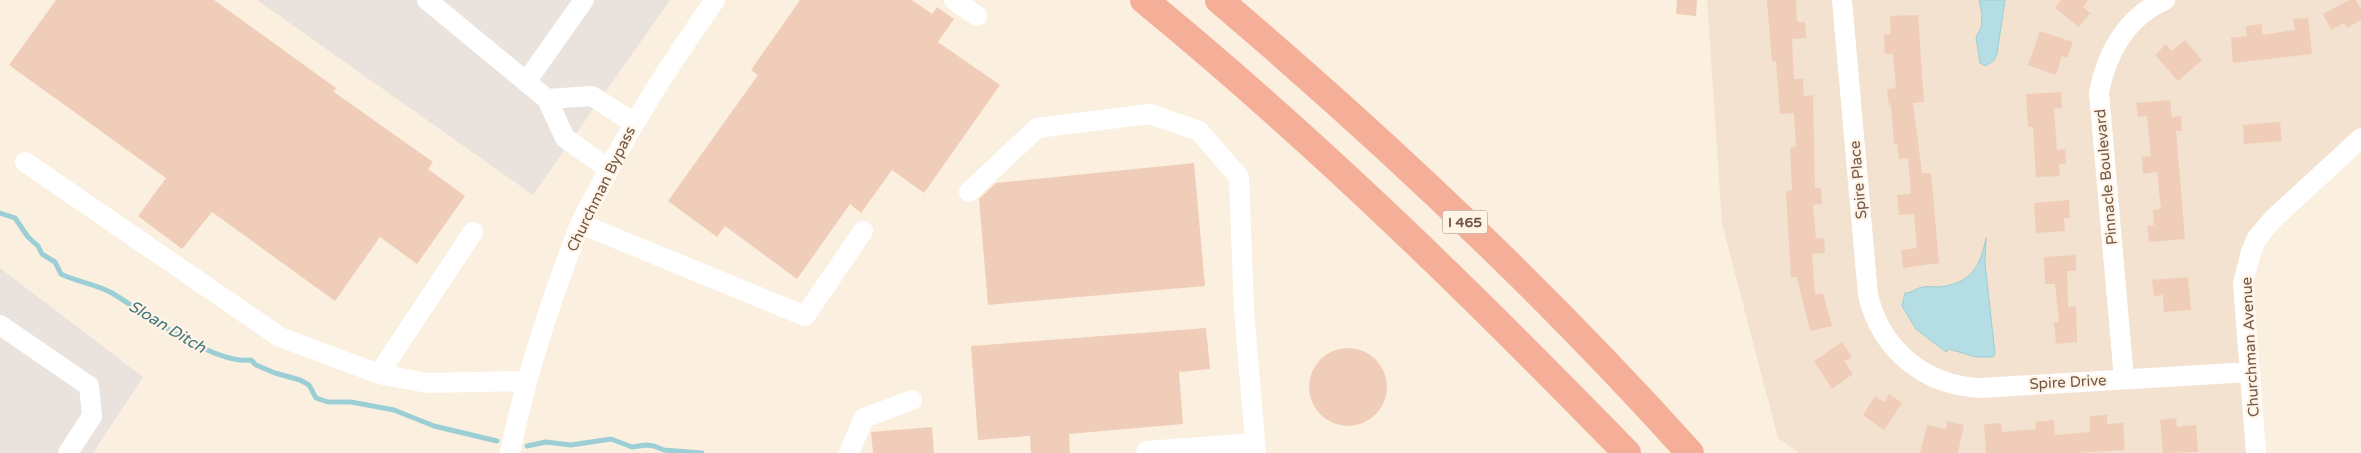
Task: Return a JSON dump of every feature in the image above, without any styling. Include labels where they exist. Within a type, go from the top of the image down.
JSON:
[{"type":"highway","points":[[1144,0],[1273,108],[1347,175],[1493,316],[1627,453]]},
{"type":"highway","name":"I 465","points":[[1219,0],[1364,127],[1452,210],[1595,351],[1690,453]]},
{"type":"street","points":[[427,0],[547,99],[565,138],[609,168]]},
{"type":"street","points":[[526,82],[584,0]]},
{"type":"street","name":"Churchman Bypass","points":[[510,453],[526,381],[550,303],[581,224],[609,168],[662,76],[715,0]]},
{"type":"street","points":[[954,0],[977,16]]},
{"type":"street","name":"Spire Place","points":[[1842,0],[1866,283],[1874,316],[1896,352]]},
{"type":"street","name":"Pinnacle Boulevard","points":[[2124,379],[2099,93],[2104,67],[2116,43],[2134,20],[2155,2]]},
{"type":"street","points":[[547,99],[592,96],[634,123]]},
{"type":"street","points":[[969,192],[1037,128],[1150,114],[1199,132],[1239,177],[1244,310],[1255,448],[1147,451],[1146,453]]},
{"type":"street","name":"Churchman Avenue","points":[[2256,453],[2244,283],[2254,245],[2273,219],[2361,138]]},
{"type":"street","points":[[25,162],[280,337],[379,374],[427,384],[526,381]]},
{"type":"street","points":[[581,224],[805,316],[863,231]]},
{"type":"street","points":[[379,374],[473,232]]},
{"type":"street","points":[[0,325],[88,386],[92,416],[68,453]]},
{"type":"street","name":"Spire Drive","points":[[1896,352],[1908,363],[1931,377],[1963,386],[1981,388],[2250,372]]},
{"type":"street","points":[[849,453],[864,418],[912,400]]},
{"type":"shaded area","points":[[257,0],[670,0],[533,195]]},
{"type":"shaded area","points":[[1707,0],[2361,0],[2361,137],[2251,252],[2256,453],[1799,453],[1778,438],[1722,224]]},
{"type":"shaded area","points":[[0,268],[143,377],[93,453],[0,453]]},
{"type":"water","points":[[1979,0],[2005,0],[1997,54],[1994,60],[1986,66],[1980,63],[1976,37],[1981,28],[1982,14]]},
{"type":"water","points":[[1986,238],[1985,263],[1995,354],[1993,357],[1976,357],[1949,349],[1946,352],[1916,329],[1902,306],[1905,293],[1923,287],[1950,285],[1966,278],[1977,266],[1981,258]]},
{"type":"building","points":[[56,0],[214,0],[336,88],[334,92],[433,162],[428,169],[465,196],[417,264],[380,237],[335,301],[212,212],[182,249],[138,216],[166,178],[9,65]]},
{"type":"building","points":[[800,0],[912,0],[932,14],[937,7],[954,19],[938,42],[1000,85],[924,193],[892,170],[861,213],[850,204],[797,279],[725,226],[717,237],[668,201],[758,75],[751,70]]},
{"type":"building","points":[[1677,0],[1697,0],[1696,16],[1676,14]]},
{"type":"building","points":[[1767,0],[1796,0],[1797,22],[1805,22],[1806,38],[1792,39],[1794,79],[1803,79],[1804,96],[1813,95],[1815,188],[1821,188],[1822,204],[1813,205],[1816,239],[1824,238],[1825,253],[1812,254],[1815,295],[1823,293],[1832,326],[1810,331],[1797,277],[1791,277],[1786,191],[1792,190],[1790,148],[1796,147],[1794,113],[1780,114],[1776,61],[1772,61]]},
{"type":"building","points":[[2061,0],[2088,0],[2083,7],[2090,13],[2079,27],[2055,8]]},
{"type":"building","points":[[2349,0],[2356,0],[2361,10],[2361,20],[2347,28],[2344,23],[2331,30],[2323,14]]},
{"type":"building","points":[[1918,15],[1924,102],[1913,103],[1922,173],[1931,173],[1939,263],[1903,268],[1901,250],[1917,248],[1914,214],[1899,215],[1897,195],[1911,194],[1908,158],[1899,159],[1897,143],[1894,144],[1891,105],[1889,105],[1887,89],[1896,88],[1893,54],[1885,54],[1884,35],[1891,34],[1890,16]]},
{"type":"building","points":[[2308,18],[2312,54],[2233,63],[2231,38],[2247,36],[2246,26],[2262,24],[2262,35],[2295,30],[2293,19]]},
{"type":"building","points":[[2040,31],[2073,42],[2067,58],[2062,56],[2056,75],[2028,65]]},
{"type":"building","points":[[2185,40],[2202,60],[2178,81],[2155,55],[2166,44],[2172,51]]},
{"type":"building","points":[[2061,92],[2062,108],[2054,109],[2057,150],[2065,149],[2066,164],[2059,164],[2060,176],[2036,177],[2033,127],[2028,127],[2026,94]]},
{"type":"building","points":[[2170,100],[2172,117],[2181,116],[2182,131],[2176,131],[2185,239],[2149,242],[2147,226],[2154,225],[2153,210],[2161,209],[2157,172],[2143,174],[2142,157],[2151,156],[2147,116],[2138,117],[2136,103]]},
{"type":"building","points":[[2280,122],[2282,141],[2244,144],[2243,125]]},
{"type":"building","points":[[1194,163],[1205,286],[988,305],[979,199],[996,183]]},
{"type":"building","points":[[2069,200],[2070,218],[2064,218],[2065,231],[2036,233],[2034,203]]},
{"type":"building","points":[[2076,255],[2076,271],[2067,271],[2068,307],[2076,306],[2077,342],[2056,344],[2054,322],[2059,322],[2055,284],[2045,284],[2044,257]]},
{"type":"building","points":[[2188,277],[2191,310],[2164,312],[2163,295],[2154,296],[2152,280]]},
{"type":"building","points":[[1206,328],[1210,369],[1179,372],[1183,424],[1069,434],[1070,453],[1031,453],[1030,436],[978,440],[971,346]]},
{"type":"building","points":[[1842,342],[1852,357],[1844,361],[1853,374],[1832,389],[1814,361]]},
{"type":"building","points":[[1348,348],[1363,351],[1376,359],[1384,372],[1387,387],[1384,402],[1376,415],[1363,423],[1348,426],[1333,423],[1320,415],[1312,402],[1309,387],[1312,372],[1320,359],[1333,351]]},
{"type":"building","points":[[1889,394],[1902,403],[1884,430],[1863,415],[1875,396],[1884,402]]},
{"type":"building","points":[[2107,415],[2107,424],[2123,423],[2125,450],[2076,453],[1986,453],[1984,424],[2001,423],[2002,432],[2036,429],[2035,422],[2054,420],[2055,435],[2090,432],[2090,416]]},
{"type":"building","points":[[2176,418],[2177,427],[2196,425],[2198,452],[2163,453],[2160,420]]},
{"type":"building","points":[[1947,421],[1964,425],[1958,453],[1920,453],[1927,425],[1946,429]]},
{"type":"building","points":[[932,427],[934,453],[873,453],[871,432]]},
{"type":"waterway","name":"Sloan Ditch","points":[[0,213],[15,218],[28,237],[38,246],[42,254],[55,262],[61,274],[112,293],[160,324],[199,346],[235,359],[251,360],[256,365],[275,373],[300,380],[309,385],[316,398],[328,402],[351,402],[394,410],[434,426],[497,441]]},
{"type":"waterway","name":"Sloan Ditch","points":[[527,446],[546,442],[571,445],[611,439],[632,447],[646,445],[664,450],[702,453]]}]
